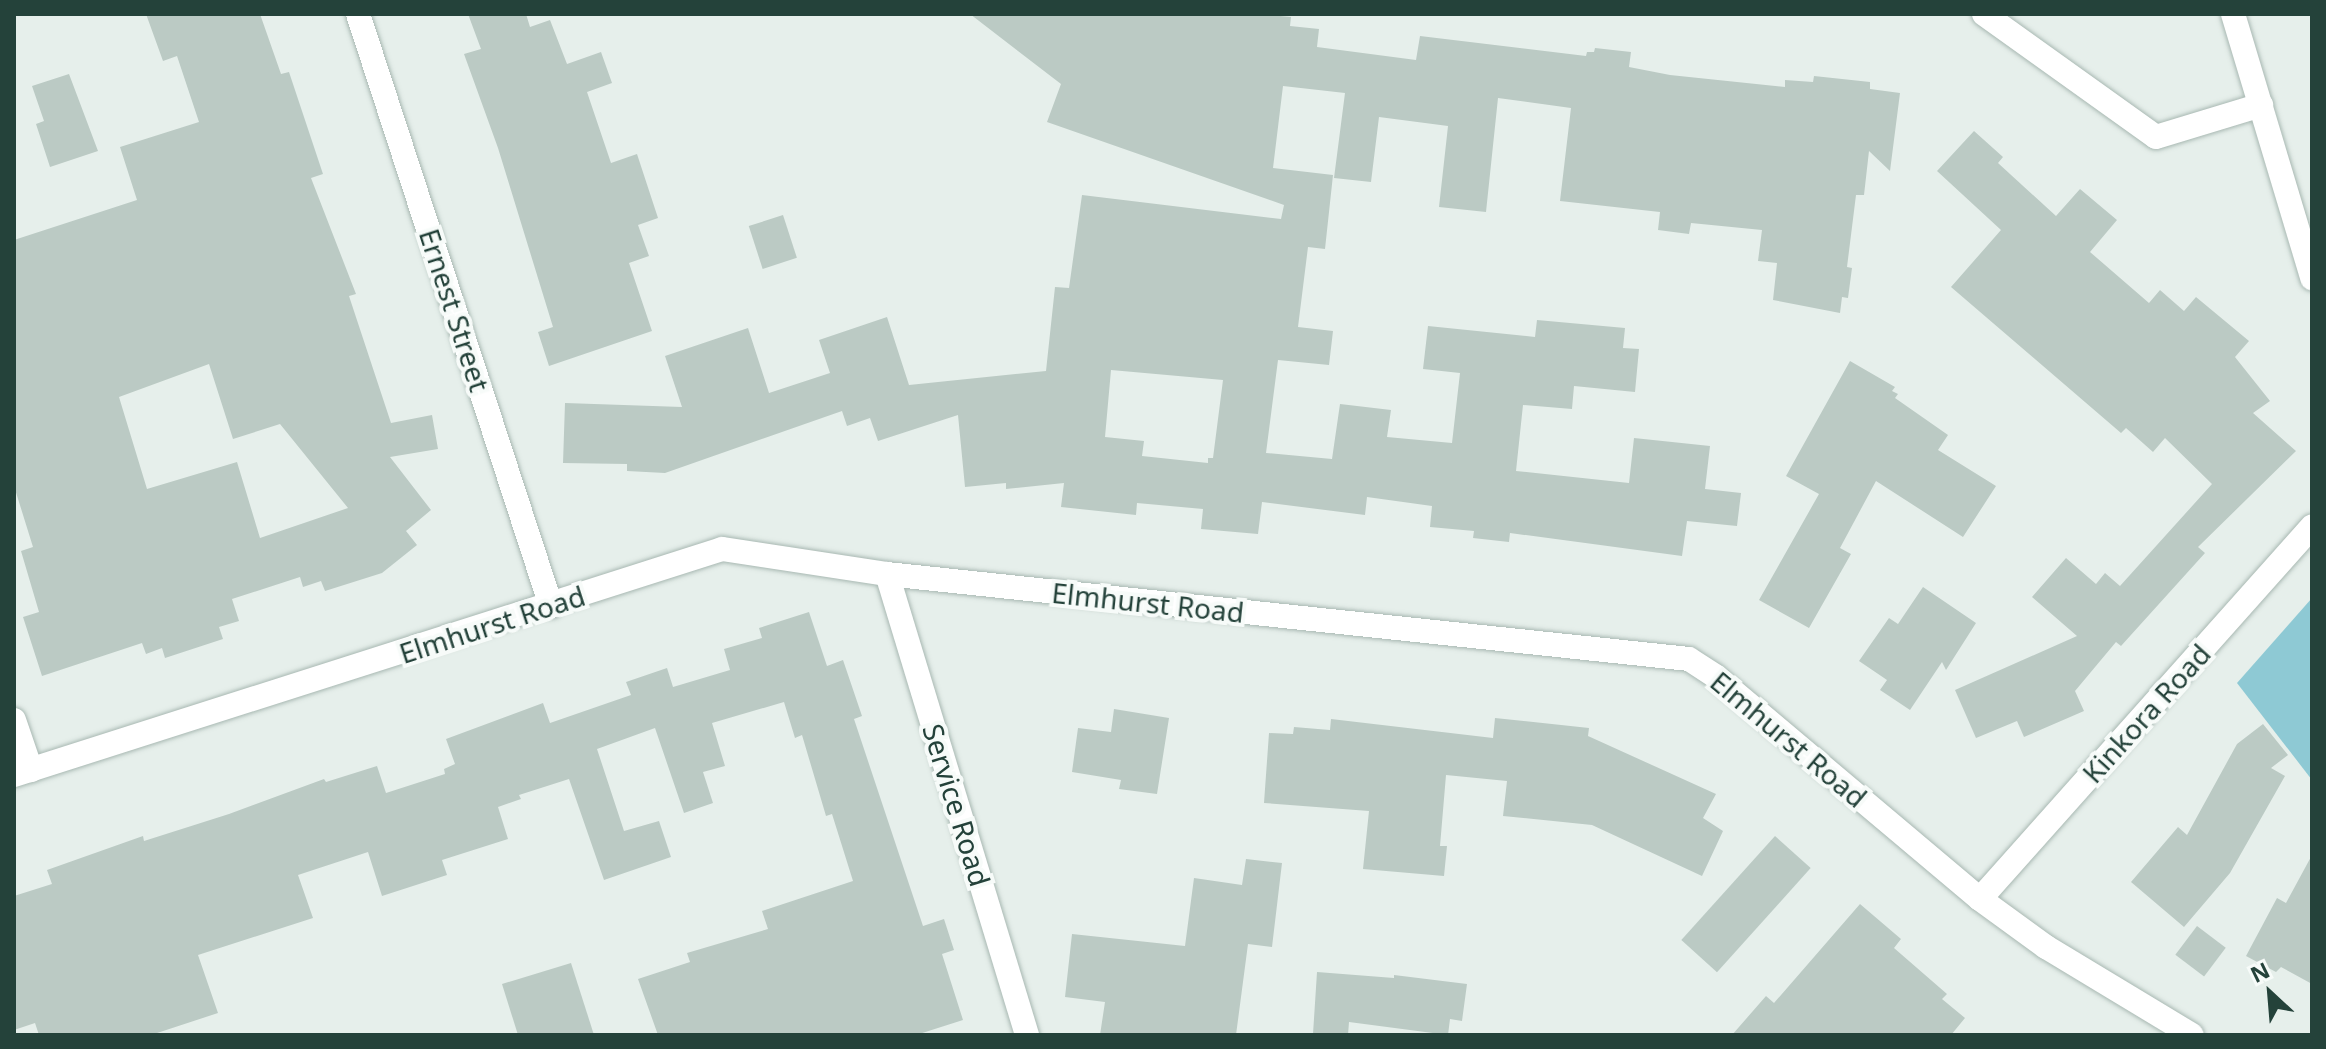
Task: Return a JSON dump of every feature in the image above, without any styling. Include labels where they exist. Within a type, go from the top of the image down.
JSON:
[{"type":"street","name":"Ernest Street","points":[[358,14],[551,606]]},
{"type":"street","points":[[1984,14],[2156,137],[2261,105]]},
{"type":"street","points":[[2233,14],[2312,278]]},
{"type":"street","name":"Kinkora Road","points":[[1980,899],[2312,527]]},
{"type":"street","name":"Elmhurst Road","points":[[22,772],[551,606],[722,549],[887,574],[1689,659],[1715,676],[1980,899],[2046,947],[2192,1035]]},
{"type":"street","name":"Service Road","points":[[887,574],[1027,1035]]},
{"type":"street","points":[[14,720],[22,772]]},
{"type":"water","points":[[2312,598],[2312,780],[2237,683]]},
{"type":"building","points":[[146,14],[260,14],[281,74],[289,72],[323,174],[311,178],[356,294],[349,296],[391,423],[432,415],[438,449],[390,457],[431,510],[406,531],[417,545],[382,573],[325,591],[321,581],[303,587],[300,577],[232,599],[239,621],[219,627],[223,639],[165,658],[162,648],[146,654],[142,643],[42,676],[23,617],[39,612],[21,551],[33,547],[14,486],[14,240],[137,200],[120,147],[199,122],[177,56],[163,61]],"holes":[[[209,364],[233,439],[280,424],[348,508],[260,538],[237,462],[147,489],[119,397]]]},
{"type":"building","points":[[468,14],[526,14],[530,27],[550,20],[567,64],[601,52],[612,83],[587,92],[611,163],[637,154],[658,218],[638,225],[649,256],[629,263],[652,331],[549,366],[538,332],[553,327],[498,148],[464,54],[481,49]]},
{"type":"building","points":[[970,14],[1258,14],[1291,17],[1290,26],[1319,29],[1317,47],[1416,60],[1420,36],[1586,56],[1595,48],[1631,52],[1629,67],[1670,75],[1785,87],[1785,80],[1813,82],[1814,76],[1870,82],[1870,89],[1900,93],[1890,171],[1869,151],[1864,195],[1856,195],[1847,267],[1852,268],[1848,298],[1842,297],[1840,313],[1773,300],[1777,263],[1758,261],[1762,230],[1691,223],[1689,234],[1658,230],[1660,212],[1560,201],[1571,108],[1498,98],[1486,212],[1439,207],[1448,126],[1379,117],[1371,182],[1334,178],[1345,93],[1283,86],[1273,168],[1333,175],[1325,249],[1308,247],[1298,327],[1333,331],[1329,365],[1278,360],[1266,453],[1332,459],[1340,404],[1391,410],[1387,437],[1452,443],[1460,373],[1423,369],[1428,326],[1535,337],[1537,320],[1625,328],[1623,348],[1639,349],[1635,392],[1574,386],[1572,409],[1523,405],[1516,471],[1629,483],[1634,438],[1710,446],[1705,489],[1741,493],[1737,526],[1687,521],[1682,556],[1510,533],[1509,542],[1473,538],[1474,531],[1430,527],[1432,506],[1367,497],[1365,515],[1262,502],[1258,534],[1201,529],[1203,509],[1137,503],[1136,515],[1061,507],[1064,483],[1006,489],[1006,483],[965,487],[958,415],[878,441],[870,418],[847,426],[842,411],[665,473],[627,471],[627,464],[563,463],[565,403],[682,407],[665,356],[748,328],[769,393],[830,373],[819,340],[887,317],[909,385],[1046,371],[1055,287],[1069,288],[1082,195],[1281,219],[1284,205],[1047,122],[1061,84]],"holes":[[[1111,370],[1223,380],[1213,458],[1208,458],[1208,463],[1142,456],[1144,441],[1105,437]]]},
{"type":"building","points":[[69,74],[98,151],[50,167],[36,124],[44,121],[32,86]]},
{"type":"building","points":[[1974,131],[2003,157],[1998,163],[2056,216],[2080,189],[2117,220],[2090,252],[2149,303],[2160,290],[2184,311],[2196,297],[2249,341],[2235,357],[2270,401],[2253,413],[2296,451],[2198,547],[2205,553],[2121,646],[2116,642],[2075,691],[2084,711],[2024,737],[2017,721],[1976,738],[1955,690],[2077,636],[2032,597],[2066,558],[2096,584],[2105,573],[2120,586],[2212,484],[2165,438],[2153,452],[2126,428],[2121,433],[1951,287],[2001,230],[1937,171]]},
{"type":"building","points":[[783,215],[797,258],[763,269],[749,226]]},
{"type":"building","points":[[1850,361],[1895,387],[1892,391],[1898,394],[1895,398],[1948,435],[1938,450],[1996,486],[1963,537],[1876,481],[1840,548],[1851,554],[1809,628],[1759,600],[1819,494],[1786,476]]},
{"type":"building","points":[[1923,587],[1976,623],[1946,670],[1942,662],[1910,710],[1880,690],[1887,680],[1859,661],[1889,618],[1898,624]]},
{"type":"building","points":[[809,612],[827,666],[843,660],[862,716],[854,719],[923,926],[944,919],[954,950],[942,954],[963,1020],[916,1035],[658,1035],[638,979],[690,962],[687,953],[768,929],[762,911],[853,881],[832,814],[826,816],[802,735],[795,738],[784,702],[712,723],[725,766],[703,772],[713,803],[684,813],[655,728],[597,749],[624,831],[659,821],[671,857],[604,880],[569,779],[519,795],[521,799],[498,807],[508,839],[442,860],[447,875],[382,896],[368,852],[298,875],[313,918],[198,955],[218,1013],[151,1035],[39,1035],[35,1023],[14,1030],[14,896],[52,884],[47,870],[143,836],[144,841],[324,779],[326,782],[377,766],[386,793],[445,774],[444,769],[455,764],[446,739],[543,703],[550,723],[631,695],[626,682],[667,668],[673,687],[730,670],[724,649],[762,638],[759,628]]},
{"type":"building","points":[[1114,709],[1169,718],[1157,794],[1119,789],[1121,780],[1072,772],[1078,728],[1111,732]]},
{"type":"building","points":[[1495,718],[1589,728],[1588,736],[1716,794],[1703,818],[1723,831],[1702,876],[1592,825],[1503,816],[1507,781],[1446,775],[1440,846],[1447,846],[1444,876],[1363,869],[1369,811],[1264,803],[1269,733],[1293,734],[1294,727],[1330,730],[1331,719],[1493,738]]},
{"type":"building","points":[[2263,724],[2288,755],[2271,768],[2285,776],[2230,873],[2184,927],[2131,882],[2178,827],[2187,835],[2237,744]]},
{"type":"building","points":[[1775,836],[1811,868],[1717,972],[1681,940]]},
{"type":"building","points":[[2312,855],[2312,984],[2281,967],[2276,972],[2246,956],[2277,898],[2286,903]]},
{"type":"building","points":[[1246,859],[1282,863],[1272,947],[1248,944],[1236,1035],[1100,1035],[1105,1002],[1065,997],[1072,934],[1185,946],[1194,878],[1242,885]]},
{"type":"building","points":[[1860,904],[1901,939],[1894,948],[1947,994],[1942,999],[1965,1018],[1951,1035],[1732,1035],[1766,996],[1774,1003]]},
{"type":"building","points":[[2197,926],[2226,948],[2204,976],[2175,955]]},
{"type":"building","points":[[571,963],[594,1035],[518,1035],[502,984]]},
{"type":"building","points":[[1317,972],[1394,978],[1394,975],[1467,984],[1462,1021],[1450,1019],[1448,1035],[1349,1022],[1348,1035],[1313,1034]]}]
